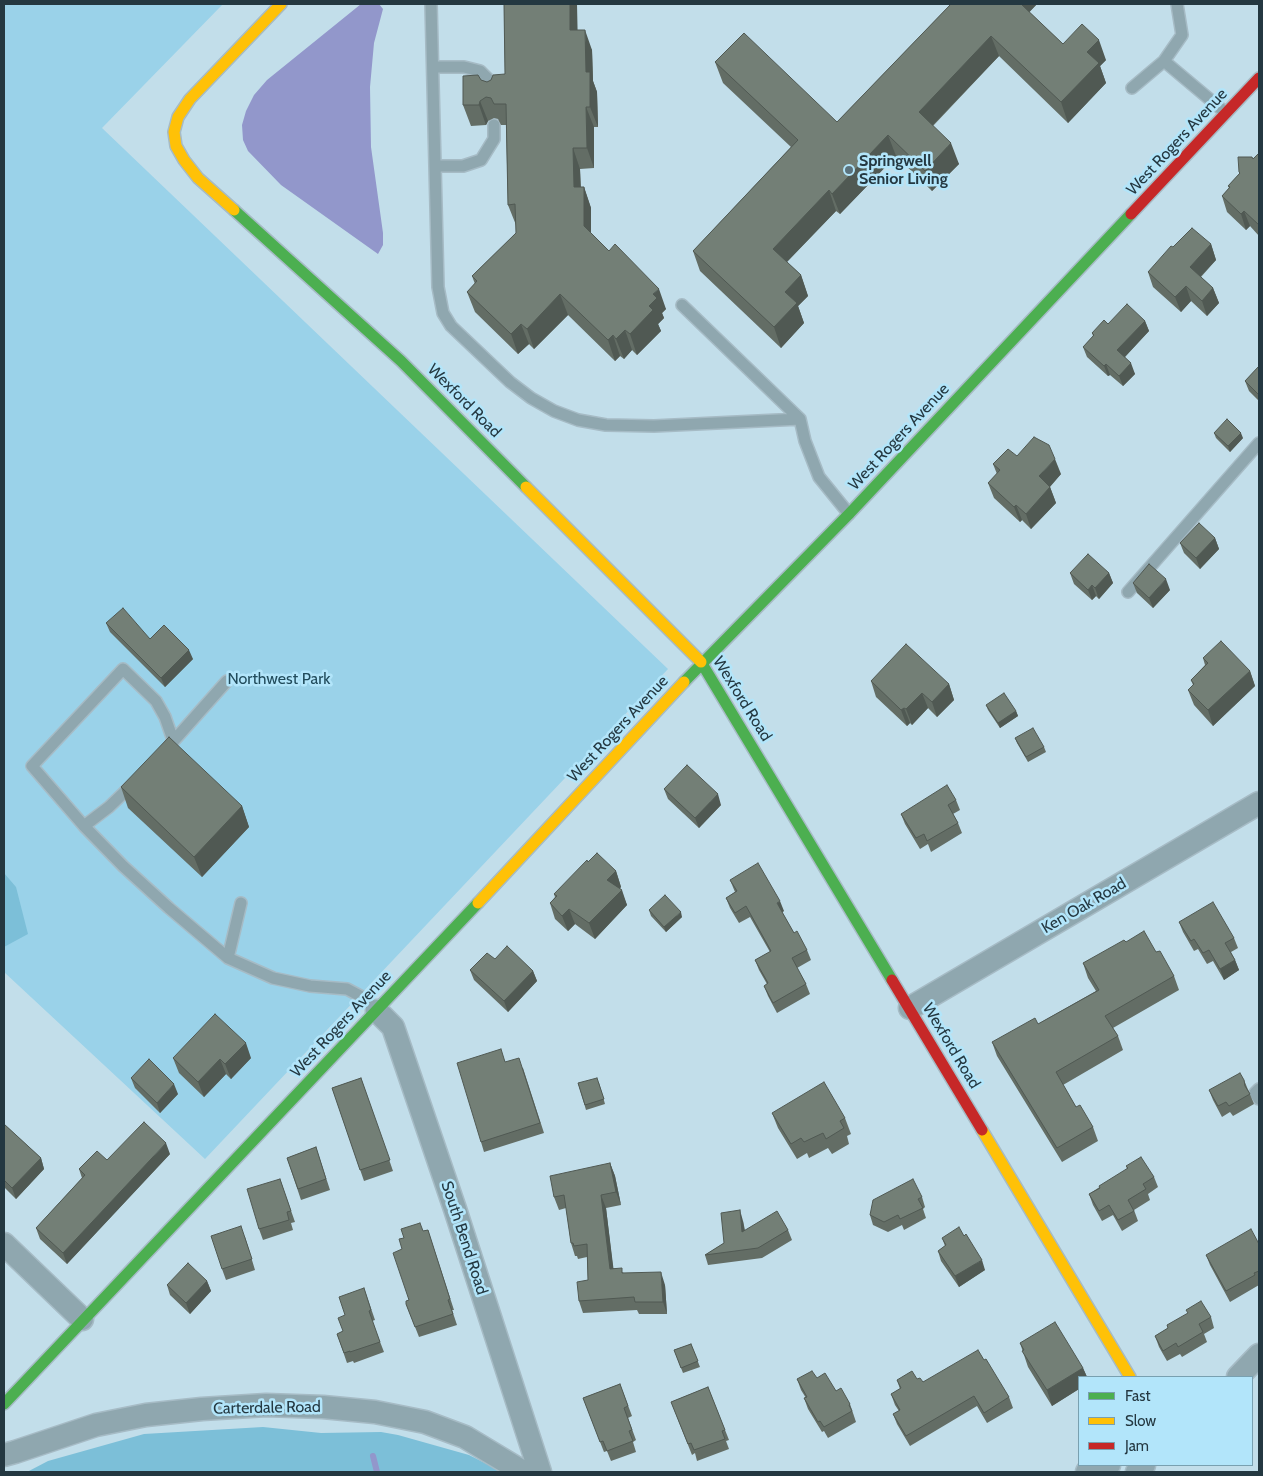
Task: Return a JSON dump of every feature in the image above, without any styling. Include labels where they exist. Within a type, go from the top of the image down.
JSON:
[{"type":"street","name":"Wexford Road","points":[[281,4],[190,99],[178,117],[174,132],[176,146],[184,160],[198,178],[401,361],[702,663],[1129,1376]]},
{"type":"street","name":"West Rogers Avenue","points":[[4,1404],[82,1319],[377,1011],[702,663],[849,514],[1259,78]]},
{"type":"street","name":"Ken Oak Road","points":[[910,1008],[1259,803]]},
{"type":"street","name":"South Bend Road","points":[[377,1011],[393,1027],[452,1200],[540,1472]]},
{"type":"street","points":[[4,1244],[82,1319]]},
{"type":"street","points":[[1239,1376],[1259,1355]]},
{"type":"street","name":"Carterdale Road","points":[[4,1455],[96,1425],[146,1415],[266,1405],[323,1406],[375,1412],[425,1422],[465,1437],[523,1472]]},
{"type":"street","points":[[1087,1472],[1106,1466]]},
{"type":"lane","points":[[431,4],[438,287],[443,313],[452,326],[510,382],[531,398],[554,411],[578,420],[606,425],[654,426],[800,419]]},
{"type":"lane","points":[[1132,88],[1164,61],[1182,35],[1177,4]]},
{"type":"lane","points":[[1164,61],[1226,113]]},
{"type":"lane","points":[[433,67],[464,67],[480,71],[489,80],[493,96]]},
{"type":"lane","points":[[435,166],[463,166],[481,160],[494,140],[494,125]]},
{"type":"lane","points":[[682,304],[800,419],[805,441],[819,477],[849,514]]},
{"type":"lane","points":[[1128,592],[1259,443]]},
{"type":"lane","points":[[173,740],[165,717],[156,701],[124,669],[32,766],[84,826],[123,866],[228,958],[273,978],[310,986],[347,989],[364,998],[377,1011]]},
{"type":"lane","points":[[161,757],[173,740],[227,681]]},
{"type":"lane","points":[[84,826],[109,807],[142,776]]},
{"type":"lane","points":[[228,958],[241,902]]},
{"type":"lane","points":[[1259,1089],[1255,1093],[1259,1099]]},
{"type":"green space","name":"Northwest Park","points":[[4,4],[223,4],[102,128],[668,669],[205,1159],[4,972]]},
{"type":"shaded area","points":[[361,4],[379,4],[383,9],[374,43],[370,87],[371,147],[383,233],[383,245],[378,254],[281,185],[248,151],[243,140],[242,125],[246,111],[254,95],[267,80]]},
{"type":"shaded area","points":[[4,873],[16,887],[28,934],[4,947]]},
{"type":"shaded area","points":[[263,1427],[321,1433],[381,1432],[398,1435],[469,1455],[503,1472],[27,1472],[48,1461],[144,1434]]},
{"type":"building","points":[[504,4],[570,4],[570,30],[585,30],[586,72],[590,72],[590,107],[586,107],[587,148],[573,148],[574,187],[584,187],[584,226],[609,251],[615,244],[659,289],[653,294],[657,298],[649,306],[653,310],[630,334],[625,330],[616,339],[613,335],[608,340],[560,294],[527,329],[521,324],[511,334],[467,292],[477,281],[472,276],[516,233],[515,204],[508,205],[506,104],[494,104],[491,98],[486,97],[480,101],[479,105],[463,105],[463,76],[478,75],[481,80],[487,82],[491,80],[493,75],[505,74]]},
{"type":"building","name":"Springwell Senior Living","points":[[951,4],[1021,4],[1063,44],[1082,24],[1099,40],[1087,52],[1099,63],[1061,102],[991,36],[919,112],[951,143],[925,171],[888,135],[832,194],[829,190],[773,249],[801,275],[785,292],[797,303],[774,327],[693,251],[798,140],[715,62],[744,33],[837,122]]},
{"type":"building","points":[[1259,153],[1259,225],[1244,211],[1241,214],[1222,196],[1240,173],[1238,157],[1252,157],[1253,159]]},
{"type":"building","points":[[1192,228],[1211,244],[1190,267],[1213,288],[1202,301],[1186,286],[1175,297],[1148,272],[1171,246],[1173,247]]},
{"type":"building","points":[[1127,304],[1145,321],[1117,350],[1131,363],[1119,376],[1106,364],[1104,366],[1083,347],[1104,320],[1108,324]]},
{"type":"building","points":[[1259,366],[1259,395],[1245,381]]},
{"type":"building","points":[[1227,419],[1241,433],[1228,446],[1214,433]]},
{"type":"building","points":[[1034,437],[1049,445],[1055,459],[1039,476],[1050,487],[1026,514],[1016,505],[1014,507],[988,483],[1000,470],[993,464],[1008,449],[1017,456]]},
{"type":"building","points":[[1199,523],[1215,538],[1196,558],[1180,543]]},
{"type":"building","points":[[1088,554],[1109,573],[1095,588],[1092,585],[1088,590],[1070,573]]},
{"type":"building","points":[[1149,564],[1166,579],[1149,598],[1133,583]]},
{"type":"building","points":[[123,608],[150,639],[164,625],[189,650],[161,678],[106,623]]},
{"type":"building","points":[[1221,641],[1250,671],[1208,710],[1188,690],[1194,684],[1191,680],[1208,663],[1203,658]]},
{"type":"building","points":[[906,644],[949,684],[932,702],[922,693],[906,709],[901,710],[871,681]]},
{"type":"building","points":[[1004,693],[1016,711],[998,723],[986,705]]},
{"type":"building","points":[[1033,728],[1044,747],[1026,757],[1015,738]]},
{"type":"building","points":[[169,737],[242,806],[194,857],[121,787]]},
{"type":"building","points":[[687,765],[718,794],[695,818],[664,789]]},
{"type":"building","points":[[947,785],[956,800],[948,805],[958,823],[927,841],[924,834],[916,838],[901,814]]},
{"type":"building","points":[[597,853],[616,871],[607,880],[622,890],[589,923],[569,909],[562,916],[550,903],[557,896],[554,894],[587,860],[588,862]]},
{"type":"building","points":[[758,863],[780,901],[777,903],[794,933],[797,931],[807,950],[792,958],[806,984],[773,1003],[764,986],[768,983],[755,960],[771,951],[746,906],[735,913],[726,898],[737,891],[730,880]]},
{"type":"building","points":[[665,895],[681,912],[664,927],[649,910]]},
{"type":"building","points":[[1213,902],[1234,938],[1225,943],[1235,960],[1220,969],[1209,950],[1203,953],[1194,939],[1191,941],[1179,922]]},
{"type":"building","points":[[1144,931],[1156,952],[1160,951],[1174,976],[1105,1016],[1118,1036],[1056,1072],[1076,1107],[1080,1105],[1093,1127],[1057,1148],[992,1042],[1035,1018],[1038,1024],[1099,990],[1083,963]]},
{"type":"building","points":[[507,946],[533,971],[504,1001],[470,970],[487,953],[495,959]]},
{"type":"building","points":[[215,1014],[246,1043],[225,1064],[220,1059],[198,1082],[173,1058]]},
{"type":"building","points":[[501,1049],[505,1062],[519,1058],[540,1123],[481,1142],[457,1063]]},
{"type":"building","points":[[149,1059],[174,1084],[157,1103],[131,1078]]},
{"type":"building","points":[[1240,1073],[1250,1094],[1229,1106],[1226,1102],[1218,1106],[1209,1090]]},
{"type":"building","points":[[361,1078],[390,1160],[360,1170],[332,1088]]},
{"type":"building","points":[[597,1078],[604,1099],[585,1105],[578,1083]]},
{"type":"building","points":[[824,1082],[845,1118],[840,1121],[844,1128],[826,1139],[823,1133],[804,1142],[801,1138],[791,1144],[772,1113]]},
{"type":"building","points":[[144,1122],[166,1143],[63,1253],[36,1228],[85,1175],[79,1169],[97,1151],[107,1160]]},
{"type":"building","points":[[4,1124],[41,1158],[12,1188],[4,1180]]},
{"type":"building","points":[[316,1147],[326,1179],[298,1189],[287,1158]]},
{"type":"building","points":[[1141,1157],[1154,1177],[1143,1184],[1146,1189],[1128,1200],[1134,1211],[1118,1220],[1109,1205],[1099,1211],[1089,1194]]},
{"type":"building","points":[[610,1163],[616,1192],[601,1195],[610,1269],[622,1268],[622,1273],[661,1272],[663,1302],[635,1302],[634,1297],[579,1301],[577,1282],[588,1280],[587,1244],[574,1246],[571,1243],[564,1195],[554,1197],[550,1176]]},
{"type":"building","points":[[280,1179],[291,1211],[287,1212],[289,1220],[259,1229],[247,1189]]},
{"type":"building","points":[[913,1179],[922,1197],[918,1199],[923,1208],[900,1219],[898,1215],[884,1222],[870,1215],[873,1200]]},
{"type":"building","points":[[740,1210],[742,1232],[777,1211],[788,1230],[758,1248],[705,1255],[724,1243],[721,1213]]},
{"type":"building","points":[[420,1223],[423,1231],[428,1230],[453,1314],[415,1327],[406,1304],[406,1301],[409,1300],[393,1253],[402,1249],[399,1239],[404,1238],[401,1229]]},
{"type":"building","points":[[241,1226],[252,1259],[222,1269],[211,1236]]},
{"type":"building","points":[[959,1227],[964,1236],[966,1234],[982,1260],[955,1276],[938,1251],[946,1245],[942,1238]]},
{"type":"building","points":[[1251,1229],[1259,1244],[1259,1271],[1226,1291],[1206,1255]]},
{"type":"building","points":[[188,1263],[207,1281],[186,1303],[167,1285]]},
{"type":"building","points":[[364,1288],[371,1310],[369,1311],[380,1342],[344,1353],[337,1334],[343,1331],[338,1318],[345,1315],[339,1297]]},
{"type":"building","points":[[1201,1301],[1211,1317],[1199,1324],[1203,1332],[1178,1347],[1176,1343],[1163,1351],[1155,1336],[1168,1328],[1167,1325],[1188,1313],[1186,1310]]},
{"type":"building","points":[[1055,1322],[1083,1368],[1047,1390],[1022,1351],[1024,1350],[1020,1343]]},
{"type":"building","points":[[691,1344],[698,1361],[681,1368],[674,1350]]},
{"type":"building","points":[[978,1350],[984,1360],[986,1359],[1009,1397],[984,1413],[974,1396],[906,1436],[893,1414],[900,1410],[891,1394],[901,1388],[897,1380],[912,1371],[917,1379],[920,1378],[923,1382]]},
{"type":"building","points":[[812,1371],[817,1378],[825,1373],[836,1391],[841,1388],[852,1411],[824,1427],[820,1421],[818,1422],[804,1398],[807,1397],[797,1379]]},
{"type":"building","points":[[620,1384],[628,1406],[624,1408],[632,1430],[629,1431],[633,1441],[607,1451],[603,1441],[600,1442],[583,1398]]},
{"type":"building","points":[[708,1387],[725,1430],[722,1431],[725,1439],[694,1450],[691,1443],[688,1444],[671,1402]]},
{"type":"waterway","points":[[373,1456],[377,1472]]},
{"type":"traffic: fast","points":[[234,210],[401,361],[526,487]]},
{"type":"traffic: fast","points":[[684,682],[849,514],[1131,214]]},
{"type":"traffic: fast","points":[[701,662],[892,980]]},
{"type":"traffic: fast","points":[[4,1404],[478,903]]},
{"type":"traffic: slow","points":[[234,210],[198,178],[184,160],[176,146],[174,132],[178,117],[190,99],[281,4]]},
{"type":"traffic: slow","points":[[526,487],[701,662]]},
{"type":"traffic: slow","points":[[478,903],[684,682]]},
{"type":"traffic: slow","points":[[982,1130],[1129,1376]]},
{"type":"traffic: jam","points":[[1131,214],[1259,78]]},
{"type":"traffic: jam","points":[[892,980],[982,1130]]},
{"type":"place","name":"Springwell Senior Living","points":[[849,170]]}]
